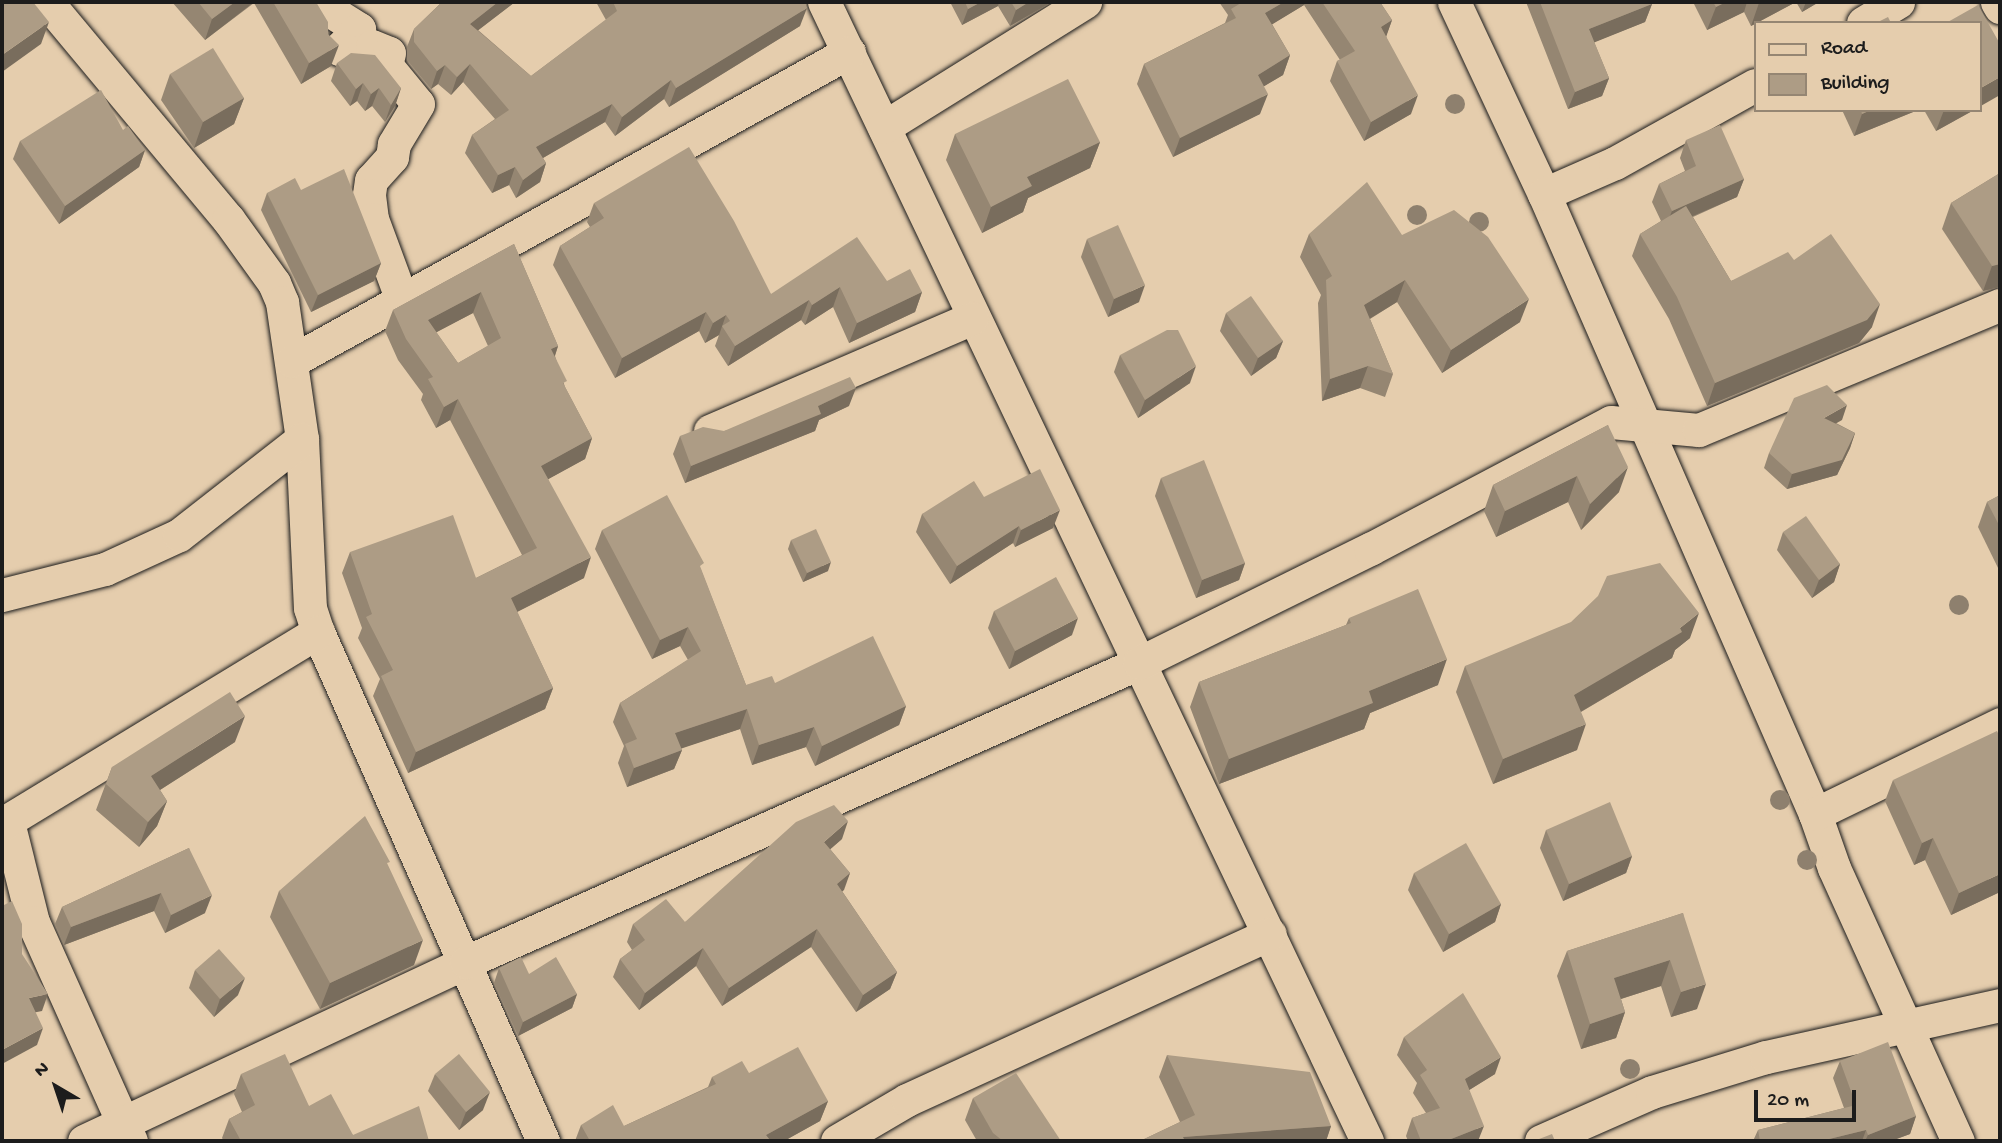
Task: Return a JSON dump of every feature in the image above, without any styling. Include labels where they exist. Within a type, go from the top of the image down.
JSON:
[{"type":"street","points":[[47,2],[257,258],[282,302],[302,439],[310,608],[318,632],[543,1141]]},
{"type":"street","points":[[316,2],[359,29],[339,49],[362,55],[372,46],[389,53],[386,65],[418,104],[394,144],[392,157],[371,180],[369,195],[372,219],[402,300]]},
{"type":"street","points":[[824,2],[972,318],[1270,934],[1367,1141]]},
{"type":"street","points":[[884,127],[1085,2]]},
{"type":"street","points":[[1454,2],[1544,194],[1815,814],[1834,868],[1958,1141]]},
{"type":"street","points":[[1866,21],[1898,2]]},
{"type":"street","points":[[1997,2],[2000,7]]},
{"type":"street","points":[[292,361],[849,52]]},
{"type":"street","points":[[1544,194],[1615,163],[1754,86]]},
{"type":"street","points":[[84,1141],[127,1132],[466,962],[1139,663],[1370,549],[1611,422],[1699,430],[2000,305]]},
{"type":"street","points":[[710,431],[972,318]]},
{"type":"street","points":[[2,595],[105,569],[179,535],[302,439]]},
{"type":"street","points":[[127,1132],[33,922],[5,823],[318,632]]},
{"type":"street","points":[[1815,814],[2000,724]]},
{"type":"street","points":[[837,1141],[907,1100],[1270,934]]},
{"type":"street","points":[[1541,1141],[1653,1092],[1766,1057],[1908,1028],[2000,1005]]},
{"type":"building","points":[[2,2],[33,2],[49,22],[2,55]]},
{"type":"building","points":[[198,2],[235,2],[212,19]]},
{"type":"building","points":[[273,2],[316,2],[328,22],[328,34],[339,45],[309,63]]},
{"type":"building","points":[[442,2],[498,2],[470,24],[531,76],[617,11],[613,2],[804,2],[807,8],[676,88],[671,80],[622,117],[612,104],[536,147],[546,163],[523,180],[515,167],[498,175],[472,135],[509,110],[470,64],[457,77],[445,65],[437,71],[414,42],[414,29]]},
{"type":"building","points":[[965,2],[981,2],[968,9]]},
{"type":"building","points":[[1011,2],[1029,2],[1016,10]]},
{"type":"building","points":[[1240,2],[1284,2],[1265,13],[1290,55],[1258,75],[1268,94],[1180,138],[1144,64],[1236,18],[1231,9]]},
{"type":"building","points":[[1322,2],[1380,2],[1392,20],[1381,27],[1418,95],[1371,122],[1337,61],[1355,51]]},
{"type":"building","points":[[1540,2],[1652,4],[1589,29],[1609,78],[1575,92]]},
{"type":"building","points":[[1713,2],[1726,2],[1716,7]]},
{"type":"building","points":[[1978,5],[2000,44],[2000,77],[1981,88],[1981,21],[1950,21]]},
{"type":"building","points":[[213,48],[244,98],[203,122],[170,74]]},
{"type":"building","points":[[351,53],[375,55],[401,88],[391,105],[379,88],[371,94],[363,83],[356,89],[337,63]]},
{"type":"building","points":[[1068,79],[1100,142],[1027,177],[1032,186],[991,207],[955,134]]},
{"type":"building","points":[[101,90],[123,130],[128,126],[145,150],[65,206],[20,141]]},
{"type":"building","points":[[1720,125],[1744,179],[1672,211],[1659,184],[1696,166],[1686,140]]},
{"type":"building","points":[[689,147],[734,221],[771,294],[857,237],[887,281],[910,269],[922,292],[857,323],[840,287],[812,305],[809,300],[735,346],[722,326],[730,321],[726,315],[713,323],[706,312],[622,358],[560,246],[604,218],[594,203]]},
{"type":"building","points":[[344,169],[381,263],[318,295],[267,193],[295,178],[301,190]]},
{"type":"building","points":[[2000,173],[2000,264],[1992,266],[1951,203]]},
{"type":"building","points":[[1367,182],[1402,235],[1454,210],[1488,237],[1529,299],[1451,350],[1405,280],[1364,305],[1393,374],[1368,366],[1330,379],[1326,280],[1332,276],[1309,234]]},
{"type":"building","points":[[1686,206],[1731,281],[1788,252],[1794,260],[1831,234],[1880,304],[1867,320],[1715,383],[1677,297],[1640,234]]},
{"type":"building","points":[[1118,225],[1145,285],[1114,299],[1087,239]]},
{"type":"building","points":[[514,244],[558,346],[551,349],[567,381],[563,383],[592,438],[541,466],[591,557],[511,598],[553,688],[416,752],[381,676],[393,670],[366,617],[372,614],[350,552],[453,515],[476,578],[537,548],[458,399],[444,407],[428,379],[433,377],[406,339],[393,310]],"holes":[[[481,292],[501,338],[458,363],[428,320]]]},
{"type":"building","points":[[1251,296],[1283,341],[1258,358],[1226,313]]},
{"type":"building","points":[[1167,330],[1178,330],[1196,366],[1145,400],[1120,355]]},
{"type":"building","points":[[850,377],[856,388],[818,406],[821,414],[691,466],[680,436],[703,427],[724,431]]},
{"type":"building","points":[[1827,385],[1847,405],[1824,418],[1855,433],[1842,460],[1792,474],[1769,453],[1794,398]]},
{"type":"building","points":[[1608,425],[1628,467],[1590,504],[1577,476],[1505,511],[1493,485]]},
{"type":"building","points":[[1204,460],[1245,563],[1202,580],[1161,478]]},
{"type":"building","points":[[1040,469],[1060,510],[1021,530],[1019,526],[957,566],[922,514],[974,481],[984,497]]},
{"type":"building","points":[[667,495],[704,563],[700,566],[746,685],[772,676],[775,683],[873,636],[906,706],[822,746],[814,727],[759,745],[747,709],[675,733],[682,750],[634,768],[625,744],[637,739],[620,703],[701,651],[688,627],[660,640],[602,530]]},
{"type":"building","points":[[2000,495],[2000,527],[1987,502]]},
{"type":"building","points":[[1806,516],[1840,564],[1819,580],[1783,532]]},
{"type":"building","points":[[816,529],[831,562],[807,573],[791,540]]},
{"type":"building","points":[[1660,563],[1699,613],[1680,628],[1682,632],[1574,695],[1586,724],[1503,759],[1465,666],[1571,622],[1598,596],[1607,576]]},
{"type":"building","points":[[1056,577],[1078,618],[1015,651],[994,611]]},
{"type":"building","points":[[1418,589],[1447,659],[1369,691],[1373,703],[1229,759],[1199,682],[1351,623],[1349,618]]},
{"type":"building","points":[[230,692],[245,716],[151,776],[167,801],[148,822],[106,784],[112,767]]},
{"type":"building","points":[[1997,731],[2000,737],[2000,874],[1959,893],[1933,838],[1922,843],[1893,780]]},
{"type":"building","points":[[1610,802],[1632,856],[1569,884],[1546,830]]},
{"type":"building","points":[[834,805],[848,821],[824,842],[850,873],[837,884],[897,972],[863,995],[817,929],[729,988],[703,948],[645,993],[620,959],[645,940],[633,924],[666,899],[685,922],[796,822]]},
{"type":"building","points":[[365,816],[390,862],[387,863],[423,940],[330,983],[279,891]]},
{"type":"building","points":[[1466,843],[1501,904],[1449,934],[1414,873]]},
{"type":"building","points":[[189,848],[212,895],[171,915],[161,893],[71,927],[62,907]]},
{"type":"building","points":[[12,901],[22,924],[22,954],[48,994],[29,998],[43,1028],[2,1050],[2,906]]},
{"type":"building","points":[[1683,913],[1706,984],[1681,992],[1670,960],[1614,978],[1625,1012],[1590,1024],[1567,951]]},
{"type":"building","points":[[219,949],[245,978],[220,999],[195,970]]},
{"type":"building","points":[[521,957],[529,974],[556,957],[577,994],[523,1022],[499,968]]},
{"type":"building","points":[[1463,993],[1501,1057],[1465,1079],[1484,1126],[1446,1141],[1421,1141],[1412,1118],[1440,1108],[1420,1075],[1427,1070],[1404,1037]]},
{"type":"building","points":[[1888,1042],[1916,1116],[1868,1135],[1866,1130],[1821,1141],[1760,1141],[1758,1130],[1856,1105],[1840,1061]]},
{"type":"building","points":[[798,1047],[828,1101],[766,1135],[770,1140],[768,1141],[590,1141],[581,1125],[613,1105],[624,1126],[716,1084],[712,1077],[742,1061],[749,1073]]},
{"type":"building","points":[[285,1054],[309,1106],[331,1094],[353,1135],[419,1106],[429,1141],[241,1141],[229,1119],[255,1105],[241,1074]]},
{"type":"building","points":[[459,1054],[490,1092],[466,1112],[435,1074]]},
{"type":"building","points":[[1167,1055],[1310,1072],[1331,1126],[1183,1137],[1185,1141],[1140,1141],[1195,1115]]},
{"type":"building","points":[[1016,1073],[1061,1141],[1003,1141],[993,1133],[973,1098]]},
{"type":"building","points":[[1552,1134],[1555,1141],[1534,1141]]}]
